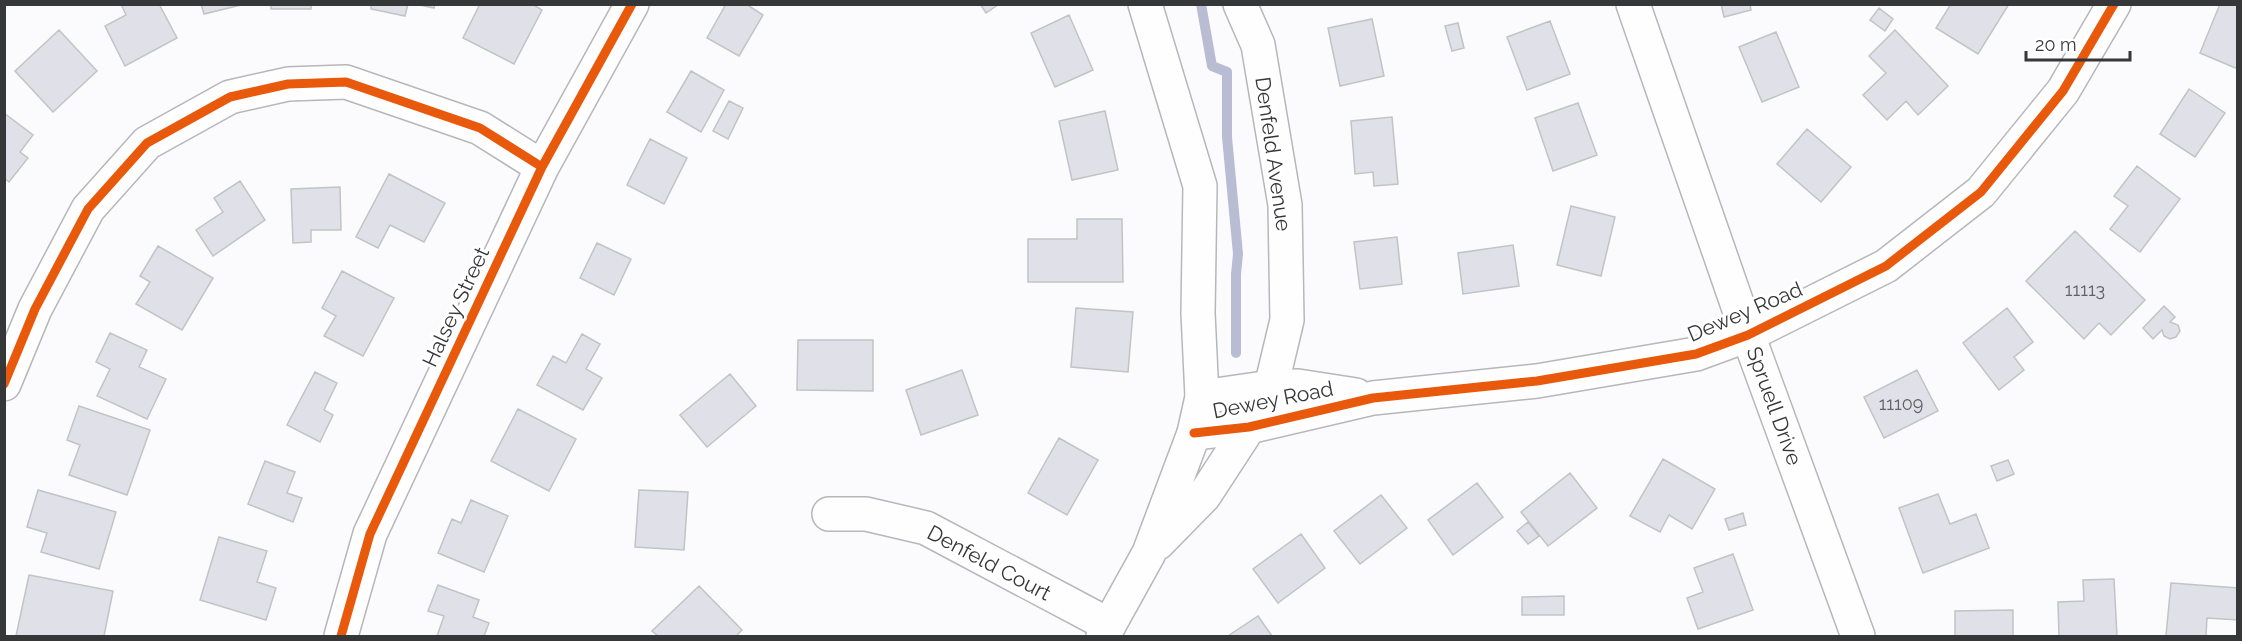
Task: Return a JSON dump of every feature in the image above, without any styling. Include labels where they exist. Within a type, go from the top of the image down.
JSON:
[{"type":"street","name":"Halsey Street","points":[[341,636],[370,534],[542,167],[632,4]]},
{"type":"street","name":"Denfeld Avenue","points":[[1106,631],[1149,553],[1194,433],[1202,397],[1198,314],[1200,186],[1145,4]]},
{"type":"street","name":"Denfeld Avenue","points":[[1149,553],[1204,496],[1248,427],[1271,387],[1287,320],[1285,205],[1258,45],[1240,4]]},
{"type":"street","name":"Spruell Drive","points":[[1633,4],[1748,335],[1857,636]]},
{"type":"street","name":"Dewey Road","points":[[1194,433],[1248,427],[1373,398],[1537,381],[1696,354],[1748,335],[1886,266],[1982,192],[2063,91],[2114,4]]},
{"type":"street","points":[[4,384],[35,309],[88,209],[147,143],[230,97],[288,84],[346,82],[480,128],[542,167]]},
{"type":"street","name":"Dewey Road","points":[[1202,397],[1271,387],[1298,386],[1373,398]]},
{"type":"street","name":"Denfeld Court","points":[[830,514],[867,513],[926,528],[1106,631]]},
{"type":"building","points":[[121,4],[159,4],[177,38],[125,66],[105,26],[126,15]]},
{"type":"building","points":[[201,4],[245,4],[204,14]]},
{"type":"building","points":[[271,4],[311,4],[311,9],[271,9]]},
{"type":"building","points":[[371,4],[408,4],[405,16],[371,9]]},
{"type":"building","points":[[415,4],[435,4],[434,8]]},
{"type":"building","points":[[480,4],[532,4],[542,10],[514,64],[463,38]]},
{"type":"building","points":[[726,4],[746,4],[763,15],[739,56],[707,38]]},
{"type":"building","points":[[980,4],[999,4],[986,13]]},
{"type":"building","points":[[1721,4],[1750,4],[1751,10],[1724,17]]},
{"type":"building","points":[[1951,4],[2009,4],[1978,54],[1936,28]]},
{"type":"building","points":[[2220,4],[2238,4],[2238,69],[2200,53]]},
{"type":"building","points":[[1879,8],[1893,19],[1885,31],[1870,20]]},
{"type":"building","points":[[1069,15],[1093,70],[1055,87],[1031,33]]},
{"type":"building","points":[[1372,19],[1384,76],[1340,86],[1328,28]]},
{"type":"building","points":[[1550,21],[1570,74],[1527,90],[1507,37]]},
{"type":"building","points":[[1458,23],[1464,48],[1452,51],[1445,26]]},
{"type":"building","points":[[59,30],[97,71],[53,112],[15,71]]},
{"type":"building","points":[[1895,30],[1948,86],[1918,115],[1906,101],[1887,120],[1863,95],[1886,73],[1869,56]]},
{"type":"building","points":[[1776,32],[1799,87],[1762,102],[1739,47]]},
{"type":"building","points":[[691,71],[724,90],[701,132],[667,112]]},
{"type":"building","points":[[2189,89],[2225,113],[2195,157],[2160,134]]},
{"type":"building","points":[[729,101],[743,108],[728,139],[713,131]]},
{"type":"building","points":[[1578,103],[1597,155],[1553,171],[1535,118]]},
{"type":"building","points":[[1105,111],[1118,170],[1072,180],[1059,121]]},
{"type":"building","points":[[4,113],[33,135],[20,152],[28,158],[9,182],[4,178]]},
{"type":"building","points":[[1392,117],[1398,184],[1374,186],[1373,172],[1355,174],[1351,121]]},
{"type":"building","points":[[1807,129],[1851,167],[1821,202],[1777,164]]},
{"type":"building","points":[[650,139],[687,158],[664,204],[627,185]]},
{"type":"building","points":[[2137,166],[2180,199],[2140,252],[2110,229],[2128,206],[2114,196]]},
{"type":"building","points":[[389,174],[445,203],[424,242],[390,225],[378,248],[356,237]]},
{"type":"building","points":[[240,181],[265,220],[213,256],[196,230],[223,212],[214,198]]},
{"type":"building","points":[[340,187],[341,230],[311,230],[311,242],[293,243],[291,189]]},
{"type":"building","points":[[1571,206],[1615,217],[1601,276],[1557,265]]},
{"type":"building","points":[[1077,219],[1122,219],[1123,282],[1028,282],[1028,239],[1077,239]]},
{"type":"building","points":[[2075,231],[2145,300],[2111,335],[2099,323],[2084,339],[2026,281]]},
{"type":"building","points":[[1397,237],[1402,284],[1360,289],[1354,242]]},
{"type":"building","points":[[597,243],[631,259],[614,295],[580,278]]},
{"type":"building","points":[[1513,245],[1519,286],[1463,294],[1458,253]]},
{"type":"building","points":[[158,246],[213,278],[182,330],[136,304],[150,282],[140,276]]},
{"type":"building","points":[[342,271],[394,298],[363,356],[324,336],[336,316],[322,308]]},
{"type":"building","points":[[2164,306],[2175,317],[2170,322],[2178,325],[2180,331],[2176,337],[2170,339],[2164,336],[2162,330],[2153,339],[2143,328]]},
{"type":"building","points":[[1076,308],[1133,312],[1128,372],[1071,367]]},
{"type":"building","points":[[2007,308],[2033,342],[2014,357],[2024,370],[1999,390],[1963,343]]},
{"type":"building","points":[[110,333],[147,350],[139,367],[166,379],[147,419],[97,396],[110,369],[96,362]]},
{"type":"building","points":[[582,334],[600,344],[586,369],[602,378],[583,410],[537,385],[553,356],[566,363]]},
{"type":"building","points":[[798,340],[873,340],[873,391],[797,390]]},
{"type":"building","points":[[962,370],[978,415],[921,435],[906,390]]},
{"type":"building","points":[[1917,370],[1938,411],[1884,438],[1864,397]]},
{"type":"building","points":[[315,372],[337,383],[324,410],[333,415],[320,442],[287,425]]},
{"type":"building","points":[[730,374],[756,406],[707,447],[680,415]]},
{"type":"building","points":[[79,406],[150,430],[127,495],[69,475],[80,445],[67,440]]},
{"type":"building","points":[[518,409],[576,439],[549,491],[491,461]]},
{"type":"building","points":[[1059,438],[1098,460],[1067,515],[1028,493]]},
{"type":"building","points":[[1663,459],[1715,489],[1692,529],[1669,515],[1660,532],[1630,516]]},
{"type":"building","points":[[2008,460],[2014,474],[1997,481],[1991,466]]},
{"type":"building","points":[[265,461],[295,472],[287,493],[302,498],[293,522],[248,504]]},
{"type":"building","points":[[1570,473],[1597,508],[1548,546],[1521,512]]},
{"type":"building","points":[[1477,483],[1503,517],[1453,555],[1428,520]]},
{"type":"building","points":[[38,490],[116,512],[99,569],[41,552],[47,533],[27,527]]},
{"type":"building","points":[[639,490],[688,492],[684,550],[635,547]]},
{"type":"building","points":[[1938,494],[1950,524],[1976,514],[1989,548],[1923,573],[1899,508]]},
{"type":"building","points":[[1381,495],[1407,528],[1360,564],[1334,531]]},
{"type":"building","points":[[471,500],[508,516],[484,572],[438,553],[452,519],[461,523]]},
{"type":"building","points":[[1743,513],[1746,525],[1729,530],[1725,519]]},
{"type":"building","points":[[1528,522],[1539,536],[1528,544],[1517,531]]},
{"type":"building","points":[[1301,534],[1325,568],[1278,603],[1253,569]]},
{"type":"building","points":[[219,537],[267,551],[257,582],[276,588],[266,620],[200,600]]},
{"type":"building","points":[[1733,554],[1753,610],[1698,629],[1687,598],[1703,592],[1694,568]]},
{"type":"building","points":[[29,575],[113,591],[104,636],[16,636]]},
{"type":"building","points":[[2114,579],[2117,636],[2059,636],[2058,602],[2084,601],[2083,580]]},
{"type":"building","points":[[2171,583],[2238,588],[2238,620],[2207,618],[2206,636],[2166,636]]},
{"type":"building","points":[[438,585],[479,600],[473,617],[489,623],[484,636],[437,636],[444,616],[428,611]]},
{"type":"building","points":[[699,586],[742,630],[736,636],[658,636],[652,631]]},
{"type":"building","points":[[1564,596],[1564,615],[1522,615],[1522,597]]},
{"type":"building","points":[[2013,610],[2013,636],[1955,636],[1955,611]]},
{"type":"building","points":[[1258,616],[1272,636],[1228,636]]},
{"type":"waterway","points":[[1201,4],[1212,66],[1227,72],[1227,137],[1238,254],[1236,353]]},
{"type":"cycle path","points":[[341,636],[370,534],[542,167],[632,4]]},
{"type":"cycle path","points":[[1194,433],[1249,427],[1373,398],[1537,381],[1696,354],[1748,335],[1886,266],[1981,192],[2063,91],[2114,4]]},
{"type":"cycle path","points":[[4,384],[35,309],[88,209],[147,143],[230,97],[288,84],[346,82],[480,128],[542,167]]}]
